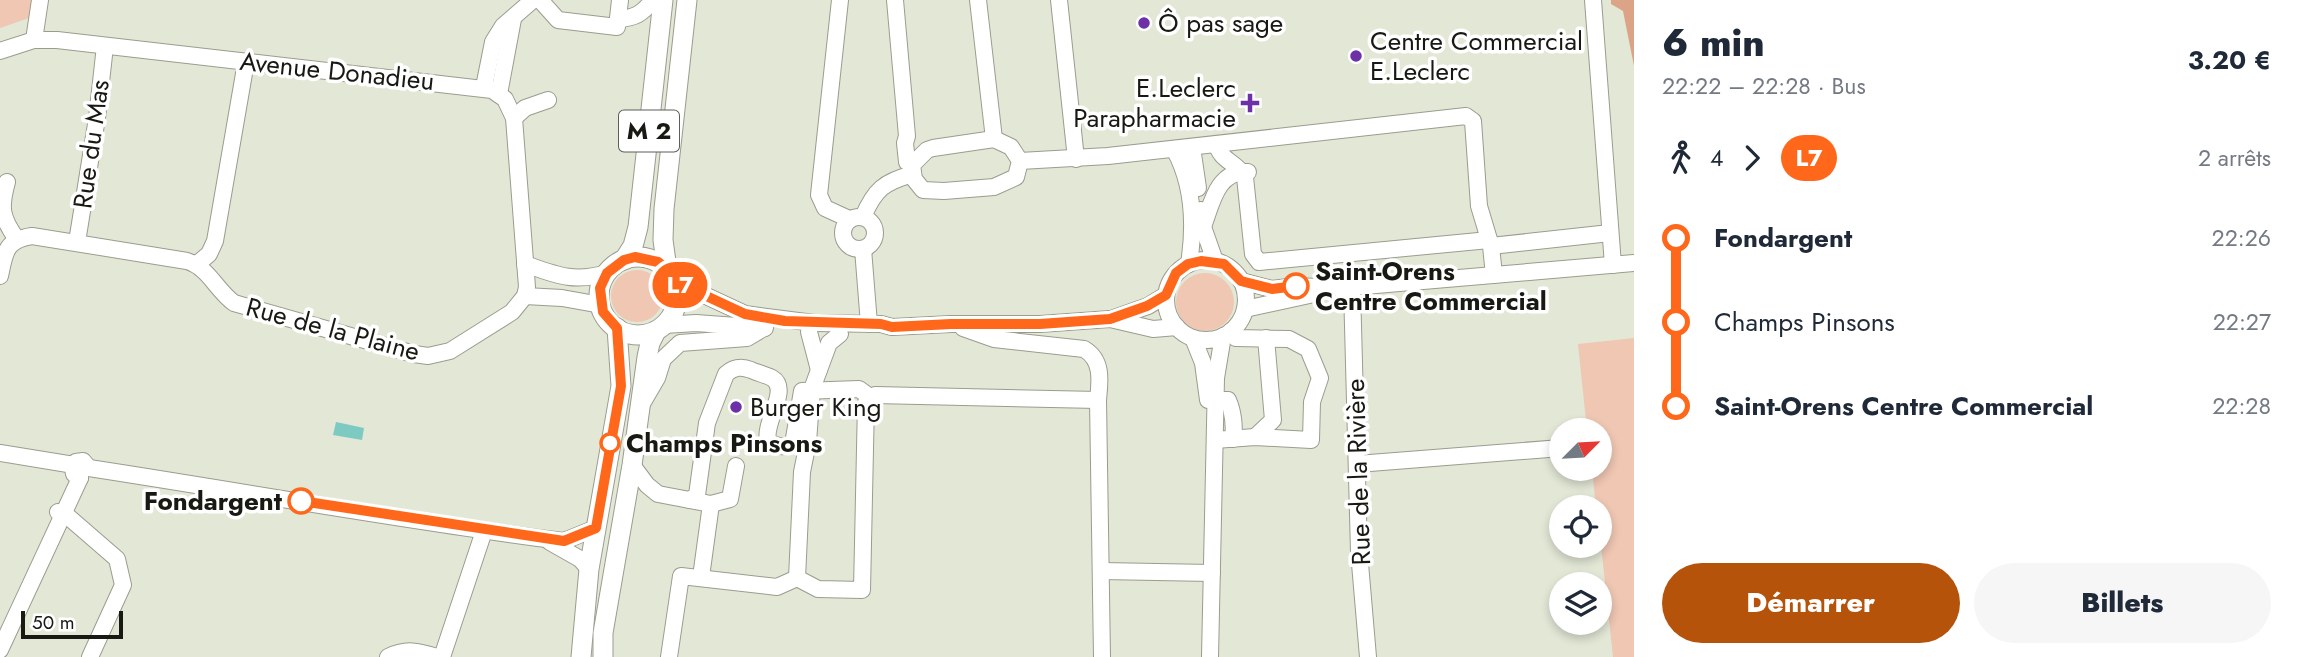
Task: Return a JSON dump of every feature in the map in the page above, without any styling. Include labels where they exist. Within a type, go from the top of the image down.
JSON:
[{"type":"main road","name":"M 2","points":[[624,260],[633,246],[638,227],[663,0]]},
{"type":"main road","name":"M 2","points":[[671,275],[663,240],[664,209],[687,0]]},
{"type":"main road","points":[[603,657],[603,634],[650,343],[671,318],[677,300],[671,275],[658,262],[635,257],[624,260],[607,273],[600,288],[601,304],[606,318],[629,334],[643,335],[660,328]]},
{"type":"main road","points":[[581,657],[589,569],[621,386],[617,328]]},
{"type":"street","points":[[34,40],[40,0]]},
{"type":"street","points":[[533,0],[514,16],[492,90],[511,108],[514,118],[527,288],[525,296],[601,304]]},
{"type":"street","points":[[540,0],[558,19],[617,27],[620,0]]},
{"type":"street","points":[[618,19],[633,18],[645,11],[653,0]]},
{"type":"street","points":[[840,0],[819,195],[825,208],[856,218],[873,224],[875,236],[868,246],[863,249],[849,247],[842,230],[856,218],[888,181],[912,169],[927,150]]},
{"type":"street","points":[[895,0],[907,162],[914,179],[923,190],[944,191],[994,187],[1016,177],[1020,161],[1011,147],[994,139],[927,150],[907,136]]},
{"type":"street","points":[[978,0],[994,139]]},
{"type":"street","points":[[1059,0],[1076,159]]},
{"type":"street","points":[[1593,0],[1613,265]]},
{"type":"street","name":"Avenue Donadieu","points":[[0,51],[34,40],[47,39],[492,90]]},
{"type":"street","name":"Rue du Mas","points":[[77,242],[97,118],[105,46]]},
{"type":"street","points":[[0,276],[5,254],[16,238],[32,236],[197,264],[209,254],[215,242],[246,62]]},
{"type":"street","points":[[514,118],[525,108],[548,100]]},
{"type":"street","points":[[1020,161],[1076,159],[1466,116],[1473,121],[1479,206],[1490,243],[1494,275]]},
{"type":"street","points":[[1217,144],[1221,155],[1247,172]]},
{"type":"street","points":[[1192,147],[1203,227],[1215,261]]},
{"type":"street","points":[[1174,149],[1188,179],[1194,232],[1188,264]]},
{"type":"street","points":[[1247,172],[1253,254],[1259,262],[1610,233]]},
{"type":"street","points":[[1203,227],[1220,183],[1231,174],[1247,172]]},
{"type":"street","points":[[7,182],[2,194],[1,209],[4,222],[16,238]]},
{"type":"street","points":[[863,249],[869,324]]},
{"type":"street","points":[[1210,657],[1215,440],[1217,363],[1227,334],[1242,317],[1245,294],[1241,281],[1231,269],[1215,261],[1201,261],[1188,264],[1176,273],[1166,295],[1168,312],[1177,327],[1194,338],[1210,340],[1227,334],[1236,338],[1289,339],[1308,349],[1320,378],[1312,402],[1311,440],[1255,437],[1215,440]]},
{"type":"street","points":[[1245,309],[1346,288],[1634,263]]},
{"type":"street","name":"Rue de la Plaine","points":[[197,264],[234,303],[428,356],[450,351],[512,312],[525,296]]},
{"type":"street","points":[[525,264],[567,278],[593,277],[607,273]]},
{"type":"street","points":[[671,275],[745,314],[793,322],[892,327],[1040,324],[1110,319],[1147,306],[1166,295]]},
{"type":"street","points":[[1241,281],[1272,289],[1296,286],[1346,288]]},
{"type":"street","name":"Rue de la Rivière","points":[[1346,288],[1360,564],[1368,657]]},
{"type":"street","points":[[1110,319],[1153,328],[1177,327]]},
{"type":"street","points":[[660,328],[696,323],[840,334],[882,332],[892,327]]},
{"type":"street","points":[[951,324],[994,339],[1084,349],[1092,354],[1097,362],[1100,384],[1098,400],[1102,657]]},
{"type":"street","points":[[641,405],[657,378],[663,359],[680,343],[747,338],[764,328]]},
{"type":"street","points":[[809,332],[819,370]]},
{"type":"street","points":[[797,578],[802,481],[812,389],[829,343],[840,334]]},
{"type":"street","points":[[1194,338],[1203,363],[1215,440]]},
{"type":"street","points":[[1255,437],[1273,420],[1266,338]]},
{"type":"street","points":[[690,500],[697,495],[707,423],[726,374],[732,369],[746,368],[778,383],[778,399],[766,433],[768,441],[775,446],[786,447],[793,444],[802,391],[859,389],[870,397]]},
{"type":"street","points":[[797,578],[818,589],[862,590],[866,402],[870,397],[1098,400]]},
{"type":"street","points":[[1216,400],[1227,400],[1230,405],[1233,439]]},
{"type":"street","points":[[1357,464],[1549,450]]},
{"type":"street","points":[[0,453],[81,470],[538,538],[564,541],[596,528]]},
{"type":"street","points":[[632,465],[658,494],[711,504],[730,499],[736,466]]},
{"type":"street","points":[[0,650],[81,470]]},
{"type":"street","points":[[701,577],[711,504]]},
{"type":"street","points":[[60,512],[117,559],[123,585],[89,657]]},
{"type":"street","points":[[388,657],[407,650],[439,657],[484,531]]},
{"type":"street","points":[[538,538],[559,545],[580,559],[589,569]]},
{"type":"street","points":[[1101,571],[1212,573]]},
{"type":"street","points":[[669,657],[681,576],[777,587],[797,578]]},
{"type":"shaded area","points":[[0,0],[32,0],[29,18],[0,28]]},
{"type":"shaded area","points":[[1611,0],[1634,0],[1634,66],[1623,11],[1611,4]]},
{"type":"shaded area","points":[[637,270],[656,277],[663,296],[656,315],[637,322],[618,315],[611,296],[618,277]]},
{"type":"shaded area","points":[[1199,273],[1211,273],[1226,281],[1234,296],[1234,308],[1226,323],[1211,331],[1199,331],[1184,323],[1176,308],[1176,296],[1184,281]]},
{"type":"shaded area","points":[[1634,338],[1634,657],[1613,657],[1611,635],[1612,572],[1604,572],[1602,558],[1612,558],[1612,495],[1595,495],[1593,481],[1612,481],[1612,418],[1586,418],[1578,344]]},
{"type":"water","points":[[336,422],[364,428],[362,440],[333,435]]},
{"type":"bus line","name":"L7","points":[[301,501],[484,531],[564,541],[596,528],[621,386],[617,328],[603,312],[600,288],[614,265],[635,257],[658,262],[667,269],[674,281],[745,314],[785,321],[881,324],[892,327],[1040,324],[1110,319],[1147,306],[1166,295],[1176,273],[1188,264],[1208,260],[1224,264],[1241,281],[1272,289],[1296,286]]},
{"type":"place","name":"Ô pas sage","points":[[1144,23]]},
{"type":"place","name":"Centre Commercial E.Leclerc","points":[[1356,56]]},
{"type":"place","name":"E.Leclerc Parapharmacie","points":[[1250,103]]},
{"type":"place","name":"Saint-Orens Centre Commercial","points":[[1296,286]]},
{"type":"place","name":"Burger King","points":[[736,407]]},
{"type":"place","name":"Champs Pinsons","points":[[610,443]]},
{"type":"place","name":"Fondargent","points":[[301,501]]}]
